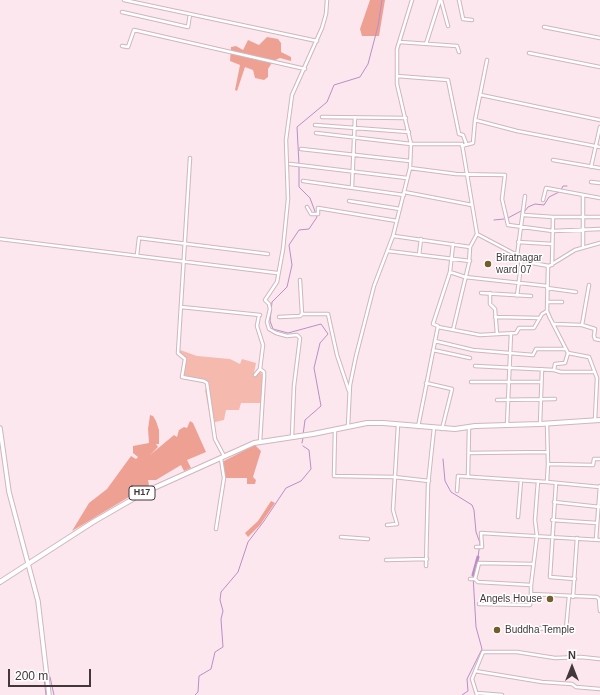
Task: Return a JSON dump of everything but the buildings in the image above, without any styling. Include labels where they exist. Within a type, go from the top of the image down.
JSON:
[{"type":"main road","name":"H17","points":[[0,582],[93,522],[150,489],[260,442],[376,422],[455,430],[469,427],[547,424],[598,420]]},
{"type":"street","points":[[124,0],[317,41]]},
{"type":"street","points":[[292,437],[294,386],[300,338],[297,335],[286,336],[276,333],[267,326],[270,309],[269,304],[265,300],[277,282],[282,258],[288,212],[288,167],[286,154],[292,95],[317,41],[326,14],[328,0]]},
{"type":"street","points":[[348,426],[350,391],[356,356],[374,286],[394,236],[410,168],[412,144],[397,84],[397,49],[412,0]]},
{"type":"street","points":[[426,44],[440,0]]},
{"type":"street","points":[[440,0],[448,26]]},
{"type":"street","points":[[459,0],[463,19],[472,20]]},
{"type":"street","points":[[122,12],[188,27],[190,14]]},
{"type":"street","points":[[544,27],[600,38]]},
{"type":"street","points":[[122,46],[128,47],[134,30],[305,69]]},
{"type":"street","points":[[400,42],[458,46],[458,52]]},
{"type":"street","points":[[529,53],[600,67]]},
{"type":"street","points":[[316,133],[412,144],[464,145],[473,142],[475,120],[487,60]]},
{"type":"street","points":[[397,76],[448,80],[458,134],[463,136],[467,175],[477,234],[470,247],[470,261],[453,330]]},
{"type":"street","points":[[481,95],[600,120]]},
{"type":"street","points":[[322,117],[406,118]]},
{"type":"street","points":[[352,187],[355,117]]},
{"type":"street","points":[[475,120],[517,131],[600,147]]},
{"type":"street","points":[[315,125],[409,132]]},
{"type":"street","points":[[591,167],[600,127]]},
{"type":"street","points":[[301,149],[410,162]]},
{"type":"street","points":[[190,158],[178,353],[185,359],[181,376],[207,383],[215,439],[223,458],[224,478],[216,529]]},
{"type":"street","points":[[553,160],[600,168]]},
{"type":"street","points":[[290,164],[407,178]]},
{"type":"street","points":[[410,168],[467,175],[505,175],[502,199],[508,225],[553,231],[583,231],[600,229]]},
{"type":"street","points":[[303,181],[404,193],[472,206]]},
{"type":"street","points":[[592,182],[600,183]]},
{"type":"street","points":[[543,200],[546,188],[600,198]]},
{"type":"street","points":[[583,195],[583,248]]},
{"type":"street","points":[[517,256],[518,242],[524,215],[525,196]]},
{"type":"street","points":[[349,201],[400,209]]},
{"type":"street","points":[[307,207],[315,214],[318,208],[397,221]]},
{"type":"street","points":[[524,215],[582,218],[600,217]]},
{"type":"street","points":[[552,265],[553,217]]},
{"type":"street","points":[[477,234],[517,256],[548,266],[552,265],[571,252],[600,243]]},
{"type":"street","points":[[394,236],[470,247]]},
{"type":"street","points":[[136,255],[139,238],[268,254]]},
{"type":"street","points":[[0,239],[278,273]]},
{"type":"street","points":[[419,255],[421,240]]},
{"type":"street","points":[[518,242],[552,244]]},
{"type":"street","points":[[453,244],[450,272],[433,324],[453,330],[480,335],[517,333],[519,328],[534,328],[542,314],[547,311]]},
{"type":"street","points":[[388,251],[470,261]]},
{"type":"street","points":[[517,296],[522,258]]},
{"type":"street","points":[[548,266],[547,311],[568,353],[589,357],[597,378],[598,420]]},
{"type":"street","points":[[450,272],[465,277],[576,292]]},
{"type":"street","points":[[300,280],[302,314]]},
{"type":"street","points":[[582,325],[590,285]]},
{"type":"street","points":[[481,292],[531,296]]},
{"type":"street","points":[[490,293],[490,304],[494,307],[497,334]]},
{"type":"street","points":[[547,302],[562,302]]},
{"type":"street","points":[[181,307],[260,315],[257,326],[263,350],[260,369],[255,375]]},
{"type":"street","points":[[279,317],[300,316],[302,314],[328,314],[337,355],[350,391]]},
{"type":"street","points":[[495,317],[540,318]]},
{"type":"street","points":[[553,324],[582,325],[595,329],[595,339],[600,340]]},
{"type":"street","points":[[418,427],[438,326]]},
{"type":"street","points":[[507,425],[511,333]]},
{"type":"street","points":[[435,341],[473,350],[533,355],[536,349],[565,349]]},
{"type":"street","points":[[433,350],[470,358]]},
{"type":"street","points":[[554,370],[555,364],[565,363],[568,353]]},
{"type":"street","points":[[475,366],[542,369],[561,372],[595,372]]},
{"type":"street","points":[[260,369],[264,372],[260,442]]},
{"type":"street","points":[[540,424],[542,369]]},
{"type":"street","points":[[471,382],[541,382]]},
{"type":"street","points":[[426,383],[452,389],[442,429]]},
{"type":"street","points":[[497,400],[555,399]]},
{"type":"street","points":[[547,424],[547,482]]},
{"type":"street","points":[[387,525],[397,524],[393,510],[398,425]]},
{"type":"street","points":[[468,477],[469,427]]},
{"type":"street","points":[[0,428],[9,492],[29,564],[42,622],[46,679],[50,695]]},
{"type":"street","points":[[426,566],[428,481],[434,428]]},
{"type":"street","points":[[335,429],[334,476],[394,477],[428,481]]},
{"type":"street","points":[[469,453],[548,452]]},
{"type":"street","points":[[548,464],[593,464],[594,459],[600,459]]},
{"type":"street","points":[[457,491],[458,476],[600,487],[597,523],[598,539],[481,533],[482,547],[476,547]]},
{"type":"street","points":[[518,517],[521,480]]},
{"type":"street","points":[[479,604],[530,605],[537,536],[535,524],[538,481]]},
{"type":"street","points":[[556,483],[552,520],[550,578],[575,579]]},
{"type":"street","points":[[554,502],[599,507]]},
{"type":"street","points":[[552,520],[597,523]]},
{"type":"street","points":[[341,536],[368,539]]},
{"type":"street","points":[[573,597],[577,538]]},
{"type":"street","points":[[386,560],[427,559]]},
{"type":"street","points":[[475,579],[479,563],[533,564]]},
{"type":"street","points":[[470,579],[475,579],[478,582],[531,585]]},
{"type":"street","points":[[531,594],[598,598],[600,611]]},
{"type":"street","points":[[518,628],[566,629],[569,596]]},
{"type":"street","points":[[502,695],[477,694],[473,683],[475,671],[483,652],[517,652],[555,658],[581,657],[600,659]]},
{"type":"street","points":[[475,671],[542,682],[572,684],[576,687],[600,689]]},
{"type":"shaded area","points":[[370,0],[385,0],[379,36],[362,36],[360,29]]},
{"type":"shaded area","points":[[267,37],[278,39],[281,43],[281,52],[291,57],[291,61],[280,58],[273,61],[268,69],[268,77],[264,80],[255,78],[253,70],[245,67],[237,91],[235,90],[240,65],[230,61],[231,47],[236,46],[243,50],[248,40],[259,45]]},
{"type":"shaded area","points":[[180,350],[197,356],[230,359],[240,364],[242,359],[256,363],[254,373],[257,374],[259,371],[263,375],[261,403],[241,403],[239,410],[226,410],[224,420],[211,423],[205,390],[209,383],[205,380],[183,375],[187,359],[180,354]]},
{"type":"shaded area","points":[[150,415],[153,416],[156,421],[159,430],[159,444],[156,444],[158,447],[150,455],[174,435],[177,437],[179,430],[184,427],[187,428],[190,421],[193,423],[206,452],[187,460],[191,468],[184,471],[181,465],[156,480],[148,480],[149,485],[72,531],[89,503],[107,489],[131,456],[136,459],[138,457],[133,453],[133,446],[149,443],[148,429]]},
{"type":"shaded area","points":[[255,445],[261,451],[253,477],[256,480],[255,484],[247,484],[247,478],[226,478],[222,462]]},
{"type":"shaded area","points":[[271,501],[275,503],[260,525],[248,537],[245,533],[258,521]]},
{"type":"waterway","points":[[299,164],[297,127],[327,102],[334,85],[360,77],[368,64],[378,26],[382,0]]},
{"type":"waterway","points":[[299,167],[299,187],[310,198],[317,217],[309,229],[299,230],[289,245],[292,265],[287,287],[272,302],[270,321],[273,329],[288,333],[321,324],[328,334],[320,343],[314,368],[321,406],[305,420],[303,435]]},
{"type":"waterway","points":[[561,190],[563,186],[567,186]]},
{"type":"waterway","points":[[525,211],[528,207],[535,204],[544,205],[549,197],[559,192]]},
{"type":"waterway","points":[[508,218],[521,211]]},
{"type":"waterway","points":[[494,220],[504,219]]},
{"type":"waterway","points":[[302,443],[303,438]]},
{"type":"waterway","points":[[195,695],[198,692],[199,676],[211,669],[215,652],[223,647],[221,619],[223,611],[220,600],[221,592],[238,572],[248,542],[286,488],[301,481],[311,469],[309,450],[303,446]]},
{"type":"waterway","points":[[443,459],[445,481],[451,492],[472,505],[474,510],[476,532],[480,543],[478,557]]},
{"type":"waterway","points":[[473,575],[478,557]]},
{"type":"waterway","points":[[462,695],[468,691],[467,679],[482,649],[476,627],[473,575]]},
{"type":"waterway","points":[[50,677],[54,695]]},
{"type":"waterway","points":[[44,678],[46,695]]},
{"type":"place","name":"Biratnagar ward 07","points":[[488,264]]},
{"type":"place","name":"Angels House","points":[[550,599]]},
{"type":"place","name":"Buddha Temple","points":[[497,630]]}]
